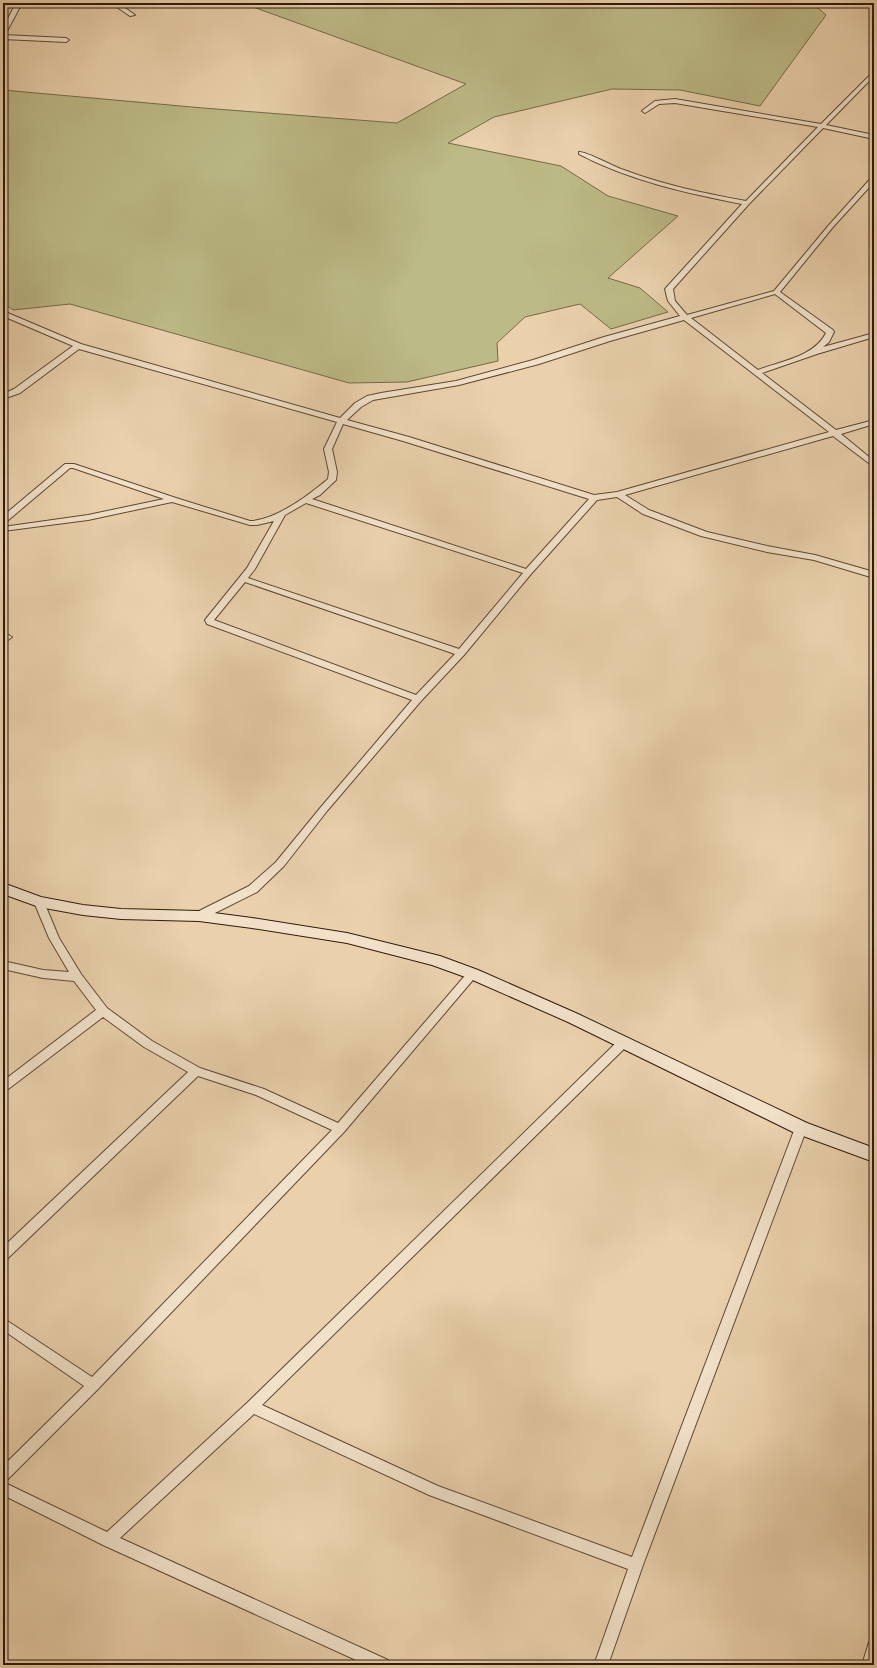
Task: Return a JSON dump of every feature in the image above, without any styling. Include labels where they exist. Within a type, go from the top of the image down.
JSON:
[{"type":"main road","points":[[3,888],[39,902],[83,910],[121,914],[199,916],[259,924],[370,943],[435,960],[474,974],[624,1042],[699,1080],[801,1128],[874,1155]]},
{"type":"street","points":[[3,34],[19,3]]},
{"type":"street","points":[[114,3],[132,15]]},
{"type":"street","points":[[3,37],[66,40]]},
{"type":"street","points":[[874,73],[747,203],[669,289],[669,298],[672,304],[685,317],[758,372],[874,465]]},
{"type":"street","points":[[645,111],[657,102],[675,101],[700,104],[874,137]]},
{"type":"street","points":[[581,153],[597,162],[624,173],[697,193],[747,203]]},
{"type":"street","points":[[3,520],[71,466],[250,523],[257,523],[282,514],[317,493],[332,480],[333,472],[328,450],[341,421],[358,405],[370,398],[381,394],[418,390],[456,383],[536,362],[607,339],[776,292],[831,226],[874,178]]},
{"type":"street","points":[[776,292],[829,330],[830,333],[826,340],[814,352]]},
{"type":"street","points":[[4,316],[78,346],[406,439],[594,498],[618,494],[836,434],[874,422]]},
{"type":"street","points":[[758,372],[814,352],[874,335]]},
{"type":"street","points":[[3,397],[17,391],[78,346]]},
{"type":"street","points":[[618,494],[646,512],[704,534],[767,549],[815,558],[874,575]]},
{"type":"street","points":[[199,916],[253,889],[280,864],[324,809],[418,699],[461,652],[528,572],[594,498]]},
{"type":"street","points":[[3,529],[32,527],[120,512],[174,500]]},
{"type":"street","points":[[305,500],[528,572]]},
{"type":"street","points":[[282,514],[251,569],[209,620],[212,623],[418,699]]},
{"type":"street","points":[[243,579],[461,652]]},
{"type":"street","points":[[39,902],[54,938],[77,977],[103,1011],[148,1044],[196,1071],[260,1092],[340,1129]]},
{"type":"street","points":[[3,966],[43,974],[77,977]]},
{"type":"street","points":[[3,1475],[93,1385],[340,1129],[474,974]]},
{"type":"street","points":[[3,1087],[103,1011]]},
{"type":"street","points":[[108,1540],[252,1407],[624,1042]]},
{"type":"street","points":[[3,1255],[196,1071]]},
{"type":"street","points":[[601,1665],[636,1565],[801,1128]]},
{"type":"street","points":[[3,1323],[93,1385]]},
{"type":"street","points":[[252,1407],[434,1491],[636,1565]]},
{"type":"street","points":[[3,1488],[108,1540],[381,1665]]},
{"type":"street","points":[[869,1665],[874,1647]]},
{"type":"shaded area","points":[[242,3],[812,3],[826,15],[760,106],[680,90],[612,89],[494,117],[448,143],[561,166],[608,196],[678,216],[608,278],[640,288],[668,312],[611,329],[580,304],[525,317],[497,343],[498,361],[407,382],[349,383],[70,304],[13,310],[3,303],[3,90],[203,108],[397,123],[466,84]]}]
